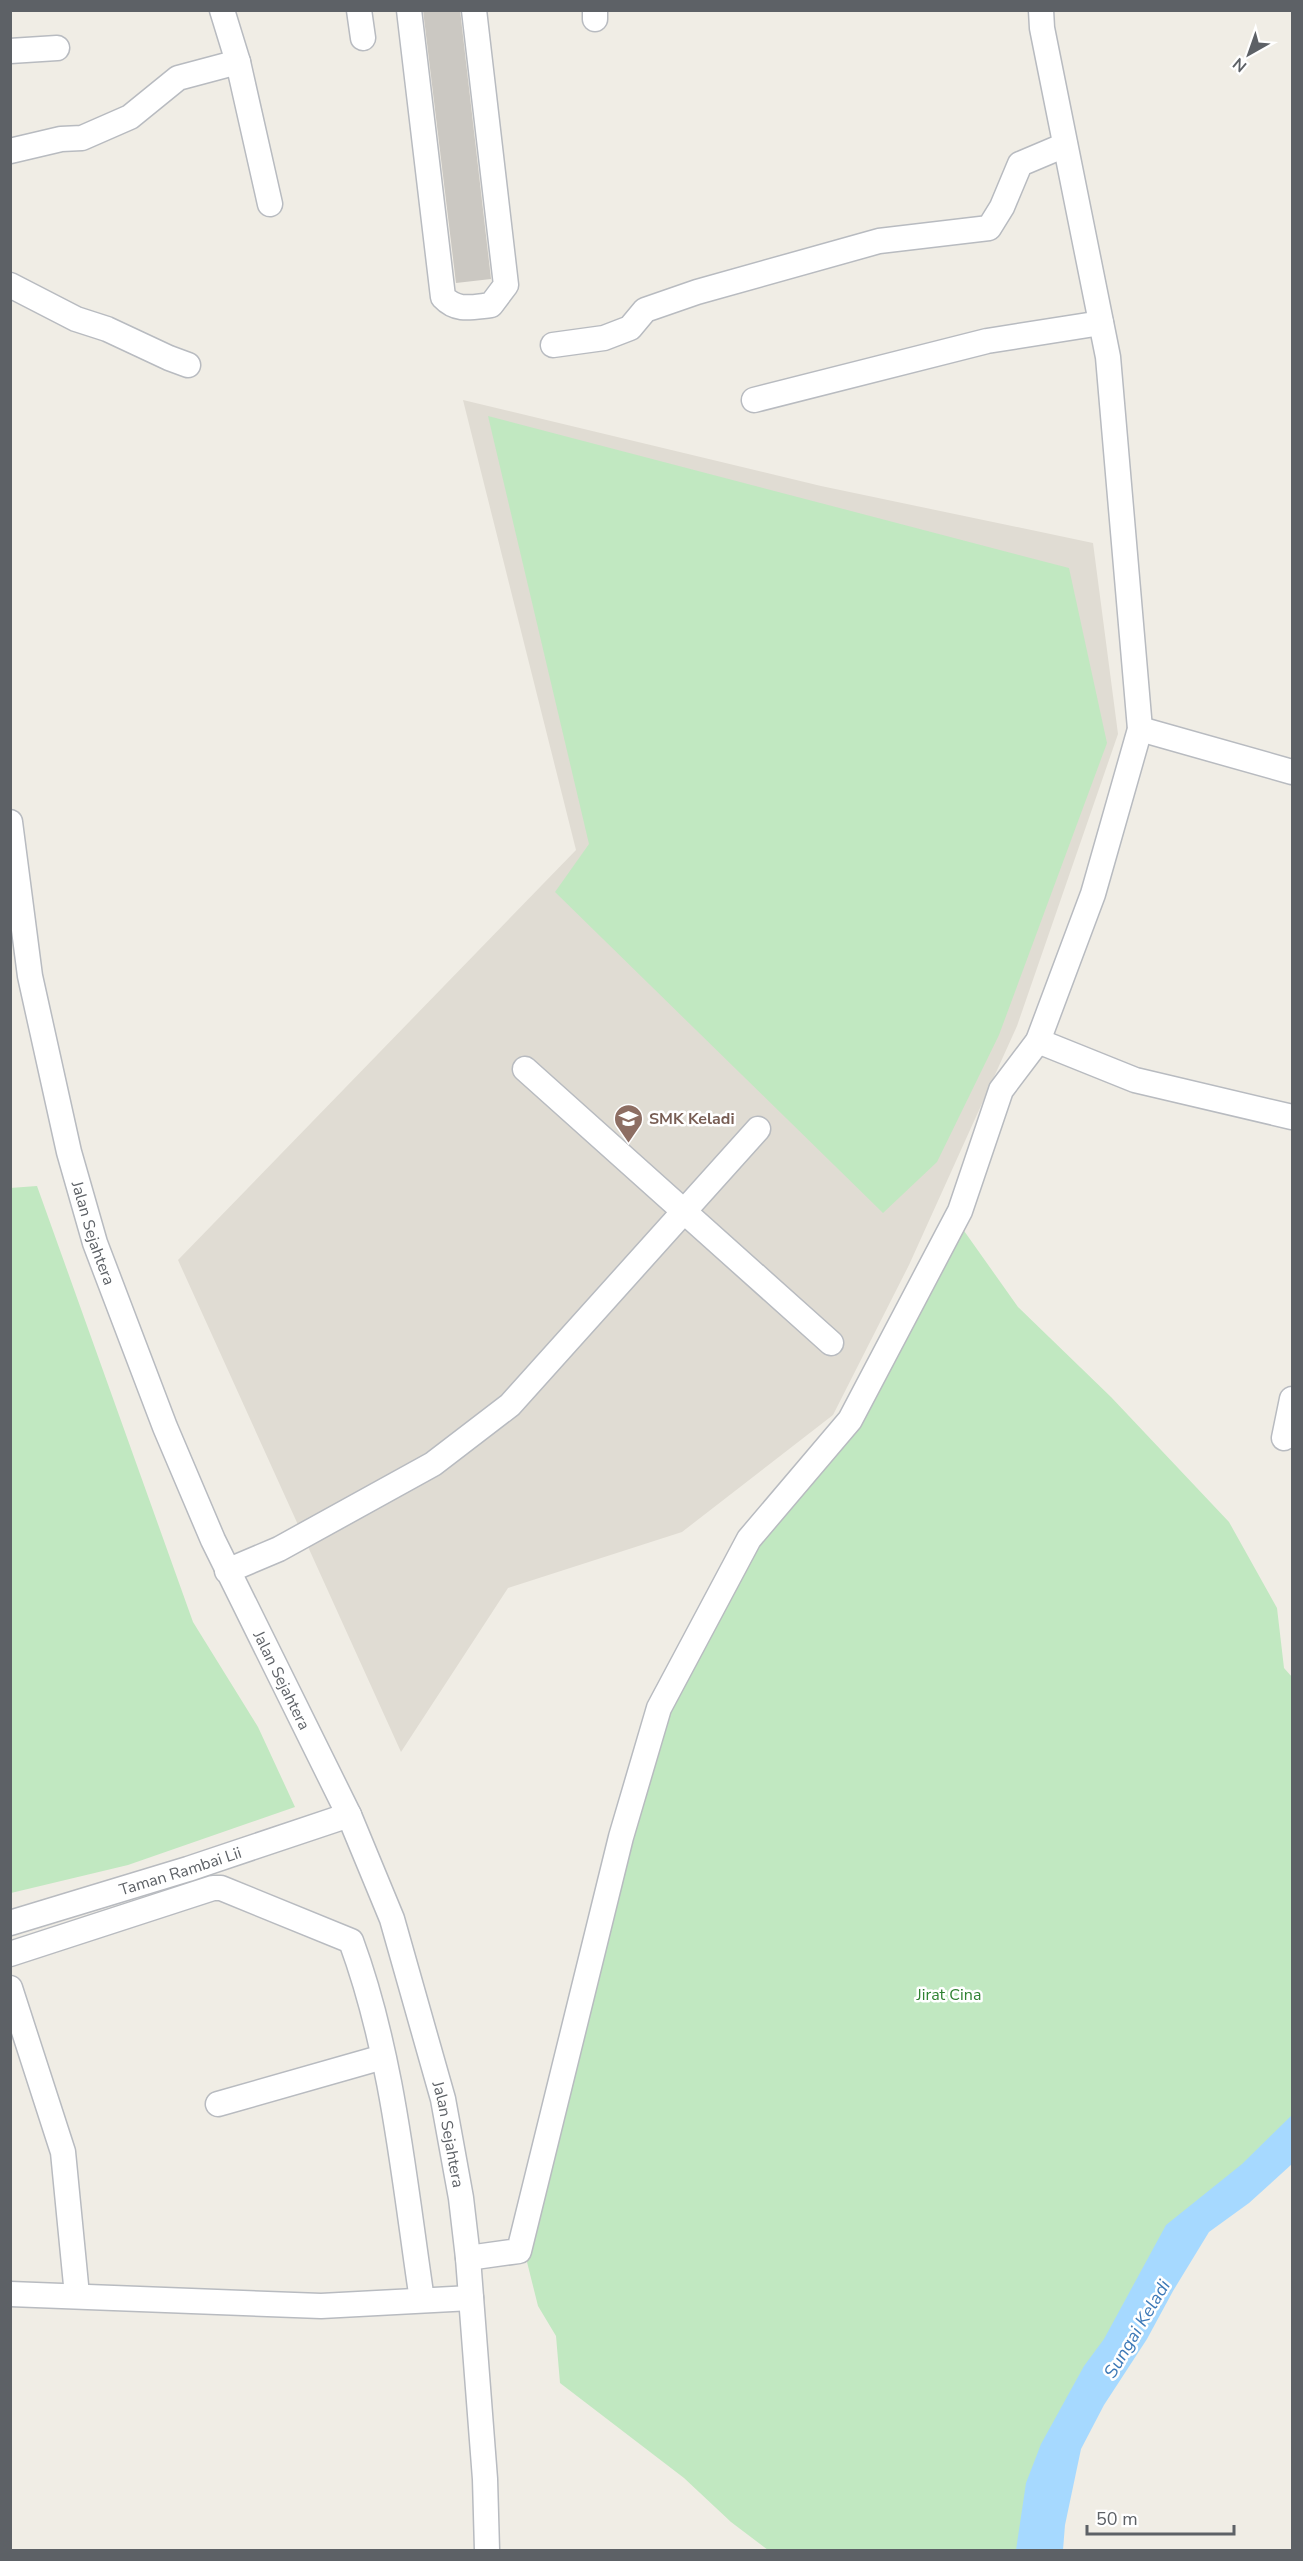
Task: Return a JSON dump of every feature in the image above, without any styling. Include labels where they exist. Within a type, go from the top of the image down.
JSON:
[{"type":"street","points":[[222,10],[238,62],[270,204]]},
{"type":"street","points":[[358,10],[363,38]]},
{"type":"street","points":[[409,10],[443,297],[451,305],[460,309],[491,305],[506,285],[474,10]]},
{"type":"street","points":[[468,2258],[519,2251],[618,1848],[659,1708],[749,1539],[850,1420],[960,1211],[1001,1090],[1038,1041],[1092,894],[1140,729],[1108,357],[1042,28],[1041,10]]},
{"type":"street","points":[[10,51],[57,48]]},
{"type":"street","points":[[10,151],[61,139],[82,138],[130,117],[178,78],[238,62]]},
{"type":"street","points":[[553,345],[604,338],[630,328],[645,310],[655,306],[879,241],[989,228],[1002,207],[1020,164],[1065,145]]},
{"type":"street","points":[[10,285],[76,319],[107,329],[188,365]]},
{"type":"street","points":[[754,399],[987,340],[1101,324]]},
{"type":"street","points":[[1140,729],[1293,772]]},
{"type":"street","name":"Jalan Sejahtera","points":[[10,822],[30,976],[69,1152],[95,1243],[165,1426],[227,1571],[313,1738],[349,1815],[392,1919],[442,2099],[461,2198],[468,2258],[482,2432],[487,2550]]},
{"type":"street","points":[[1038,1041],[1135,1080],[1293,1117]]},
{"type":"street","points":[[525,1069],[831,1344]]},
{"type":"street","points":[[227,1571],[279,1548],[433,1464],[510,1405],[758,1129]]},
{"type":"street","points":[[1284,1437],[1293,1399]]},
{"type":"street","name":"Taman Rambai Lii","points":[[10,1923],[188,1869],[349,1815]]},
{"type":"street","points":[[10,1954],[213,1888],[221,1888],[351,1941],[366,1983],[383,2057],[422,2300]]},
{"type":"street","points":[[10,1988],[63,2152],[77,2295]]},
{"type":"street","points":[[218,2104],[383,2057]]},
{"type":"street","points":[[10,2294],[321,2306],[471,2298]]},
{"type":"shaded area","name":"SMK Keladi","points":[[463,400],[821,486],[1093,543],[1118,734],[1017,1026],[909,1265],[833,1415],[682,1532],[508,1588],[401,1752],[178,1260],[576,850]]},
{"type":"green space","points":[[488,416],[1069,568],[1107,743],[999,1035],[937,1162],[883,1213],[555,892],[589,844]]},
{"type":"green space","points":[[37,1186],[193,1622],[258,1727],[295,1807],[128,1865],[11,1893],[10,1188]]},
{"type":"green space","name":"Jirat Cina","points":[[962,1228],[1018,1307],[1111,1397],[1229,1522],[1277,1608],[1284,1668],[1292,1677],[1292,2146],[1225,2198],[1078,2429],[1045,2550],[768,2550],[731,2522],[684,2478],[560,2383],[556,2336],[538,2306],[524,2250],[668,1712],[757,1544]]},
{"type":"water","name":"Sungai Keladi","points":[[1292,2115],[1292,2164],[1249,2203],[1209,2232],[1147,2339],[1104,2405],[1081,2449],[1065,2525],[1063,2550],[1016,2550],[1026,2483],[1041,2444],[1084,2366],[1104,2339],[1166,2225],[1242,2164]]},
{"type":"building","points":[[423,10],[460,10],[491,279],[456,283]]},
{"type":"place","name":"SMK Keladi","points":[[628,1144]]}]
